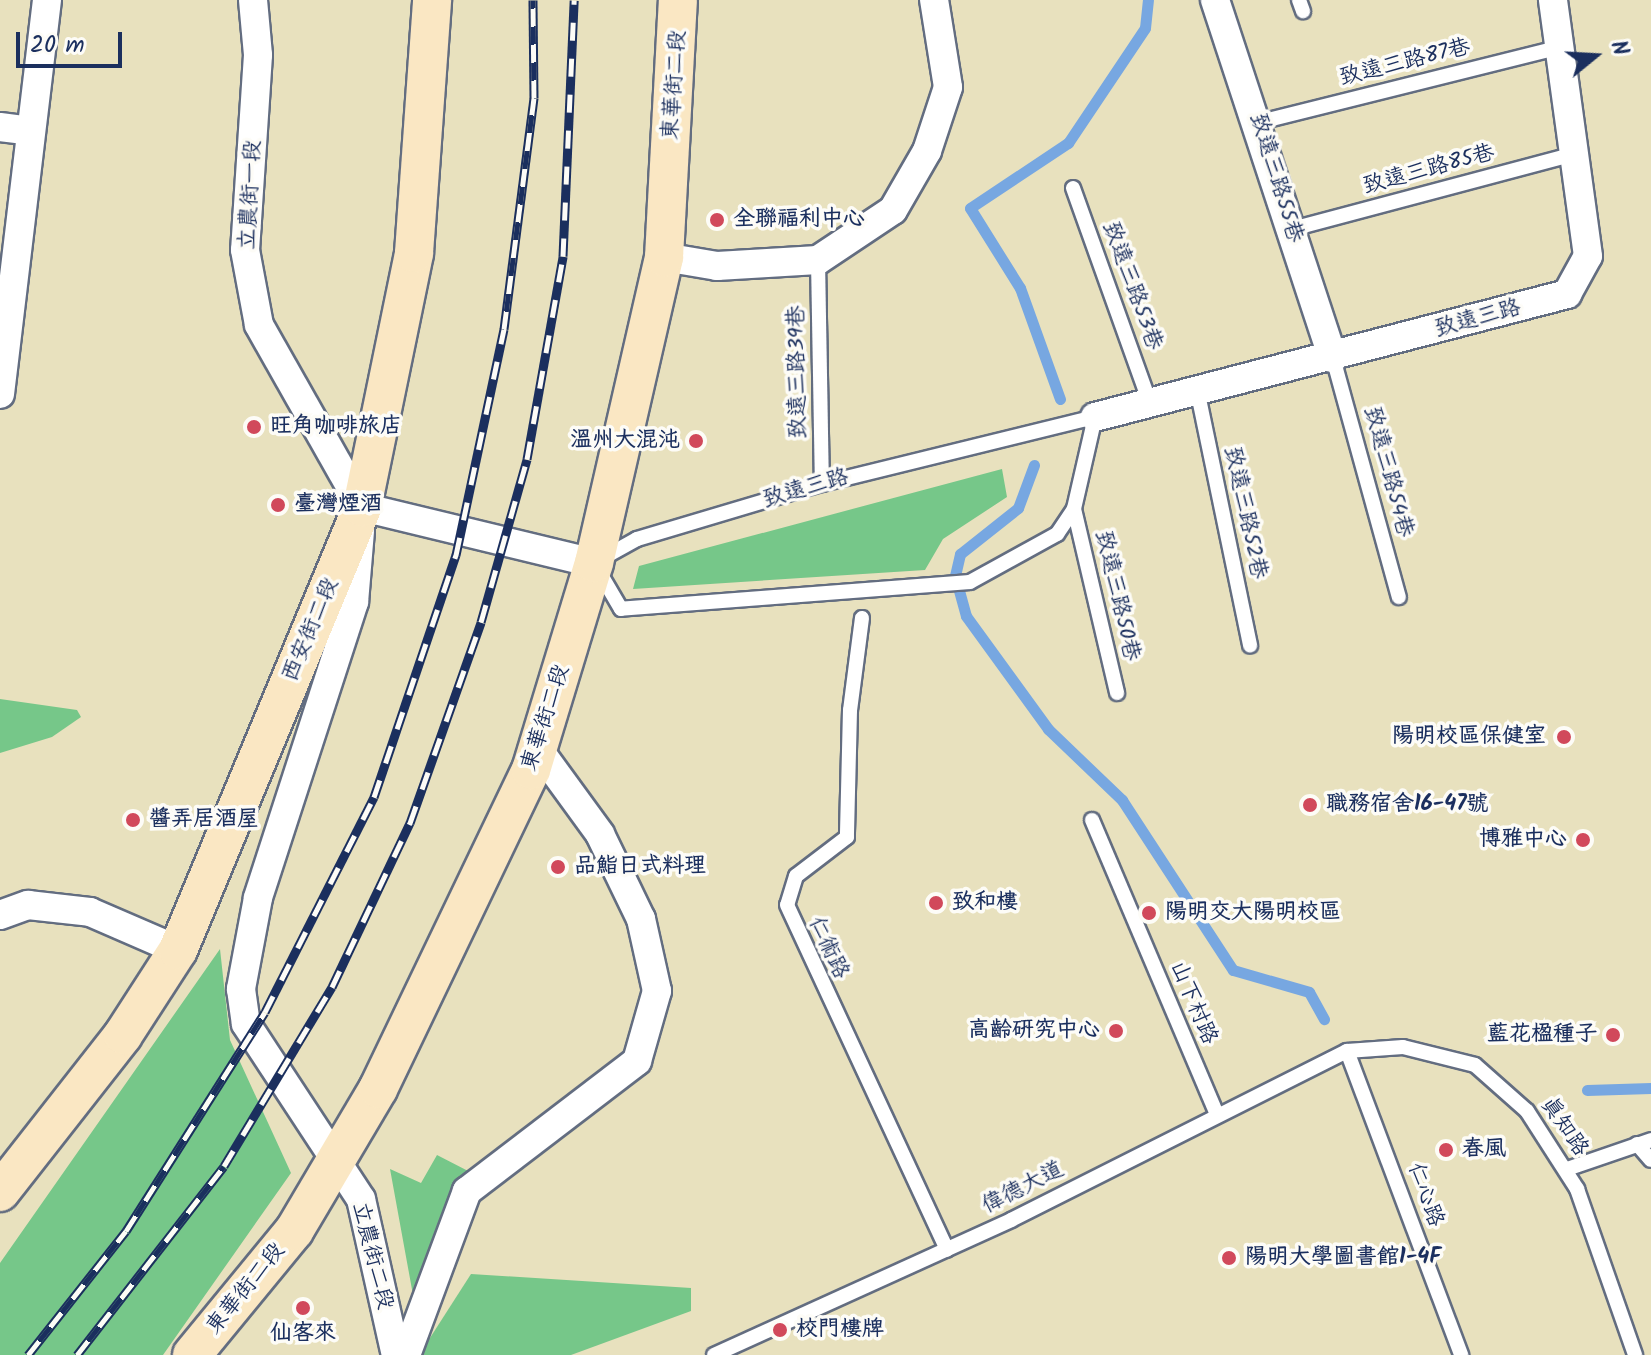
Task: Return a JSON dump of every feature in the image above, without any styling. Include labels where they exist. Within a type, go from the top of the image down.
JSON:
[{"type":"street","points":[[0,394],[47,0]]},
{"type":"street","name":"立農街一段","points":[[253,0],[258,55],[245,250],[259,325],[362,507]]},
{"type":"street","name":"西安街二段","points":[[0,1192],[123,1035],[178,950],[362,507],[414,253],[432,0]]},
{"type":"street","name":"東華街二段","points":[[192,1355],[294,1231],[334,1164],[413,1023],[538,749],[594,563],[664,257],[678,0]]},
{"type":"street","points":[[664,257],[717,266],[818,260],[893,210],[927,151],[948,87],[934,0]]},
{"type":"street","name":"致遠三路55巷","points":[[1215,0],[1260,122],[1333,358]]},
{"type":"street","name":"致遠三路","points":[[1095,417],[1149,400],[1333,358],[1567,294],[1588,256],[1577,153],[1553,0]]},
{"type":"street","points":[[0,127],[31,131]]},
{"type":"street","points":[[362,507],[594,563]]},
{"type":"street","name":"立農街二段","points":[[362,507],[354,602],[258,898],[241,989],[246,1024],[334,1164],[361,1199],[396,1355]]},
{"type":"street","points":[[406,1355],[467,1191],[637,1061],[657,991],[641,919],[600,834],[538,749]]},
{"type":"street","points":[[0,915],[28,905],[90,912],[178,950]]},
{"type":"lane","name":"致遠三路87巷","points":[[1260,122],[1561,47]]},
{"type":"lane","name":"致遠三路85巷","points":[[1292,229],[1577,153]]},
{"type":"lane","name":"致遠三路53巷","points":[[1073,188],[1149,400]]},
{"type":"lane","name":"致遠三路39巷","points":[[818,260],[822,484]]},
{"type":"lane","name":"致遠三路54巷","points":[[1333,358],[1399,597]]},
{"type":"lane","name":"致遠三路52巷","points":[[1197,389],[1250,646]]},
{"type":"lane","name":"致遠三路","points":[[594,563],[637,539],[822,484],[1095,417]]},
{"type":"lane","points":[[594,563],[621,609],[801,598],[861,587],[934,588],[970,582],[1057,534],[1074,509],[1095,417]]},
{"type":"lane","name":"致遠三路50巷","points":[[1074,509],[1117,693]]},
{"type":"lane","name":"仁術路","points":[[862,618],[850,710],[847,837],[796,876],[787,905],[947,1250]]},
{"type":"lane","name":"山下村路","points":[[1092,820],[1217,1115]]},
{"type":"lane","name":"真知路","points":[[1347,1051],[1422,1048],[1475,1065],[1517,1099],[1567,1169],[1635,1355]]},
{"type":"lane","name":"偉德大道","points":[[714,1355],[947,1250],[1347,1051]]},
{"type":"lane","name":"仁心路","points":[[1347,1051],[1461,1355]]},
{"type":"lane","points":[[1567,1169],[1644,1142],[1651,1160]]},
{"type":"green space","points":[[1002,469],[1007,497],[943,539],[925,570],[633,589],[639,566]]},
{"type":"green space","points":[[0,699],[77,710],[81,717],[52,737],[0,753]]},
{"type":"green space","points":[[220,949],[230,1040],[291,1173],[163,1355],[0,1355],[0,1263]]},
{"type":"green space","points":[[437,1155],[472,1173],[415,1306],[390,1169],[421,1183]]},
{"type":"green space","points":[[471,1274],[691,1288],[691,1311],[571,1355],[419,1355]]},
{"type":"waterway","points":[[1060,399],[1020,288],[970,208],[1068,143],[1145,28],[1148,0]]},
{"type":"waterway","points":[[1034,465],[1018,508],[960,554],[955,576],[966,616],[1048,729],[1122,800],[1233,970],[1309,992],[1324,1019]]},
{"type":"waterway","points":[[1587,1090],[1651,1088]]},
{"type":"railway","points":[[28,1355],[126,1231],[265,1012],[374,797],[456,555],[504,329],[534,98],[533,0]]},
{"type":"railway","points":[[77,1355],[224,1166],[332,987],[410,823],[481,622],[527,459],[563,256],[574,0]]},
{"type":"place","name":"全聯福利中心","points":[[717,220]]},
{"type":"place","name":"旺角咖啡旅店","points":[[254,427]]},
{"type":"place","name":"溫州大混沌","points":[[696,441]]},
{"type":"place","name":"臺灣煙酒","points":[[278,505]]},
{"type":"place","name":"陽明校區保健室","points":[[1564,737]]},
{"type":"place","name":"職務宿舍16-47號","points":[[1310,805]]},
{"type":"place","name":"醬弄居酒屋","points":[[133,820]]},
{"type":"place","name":"博雅中心","points":[[1583,840]]},
{"type":"place","name":"品鮨日式料理","points":[[558,867]]},
{"type":"place","name":"致和樓","points":[[936,903]]},
{"type":"place","name":"陽明交大陽明校區","points":[[1149,913]]},
{"type":"place","name":"高齡研究中心","points":[[1116,1031]]},
{"type":"place","name":"藍花楹種子","points":[[1613,1035]]},
{"type":"place","name":"春風","points":[[1446,1150]]},
{"type":"place","name":"陽明大學圖書館1-4F","points":[[1229,1258]]},
{"type":"place","name":"仙客來","points":[[303,1308]]},
{"type":"place","name":"校門樓牌","points":[[780,1330]]}]
